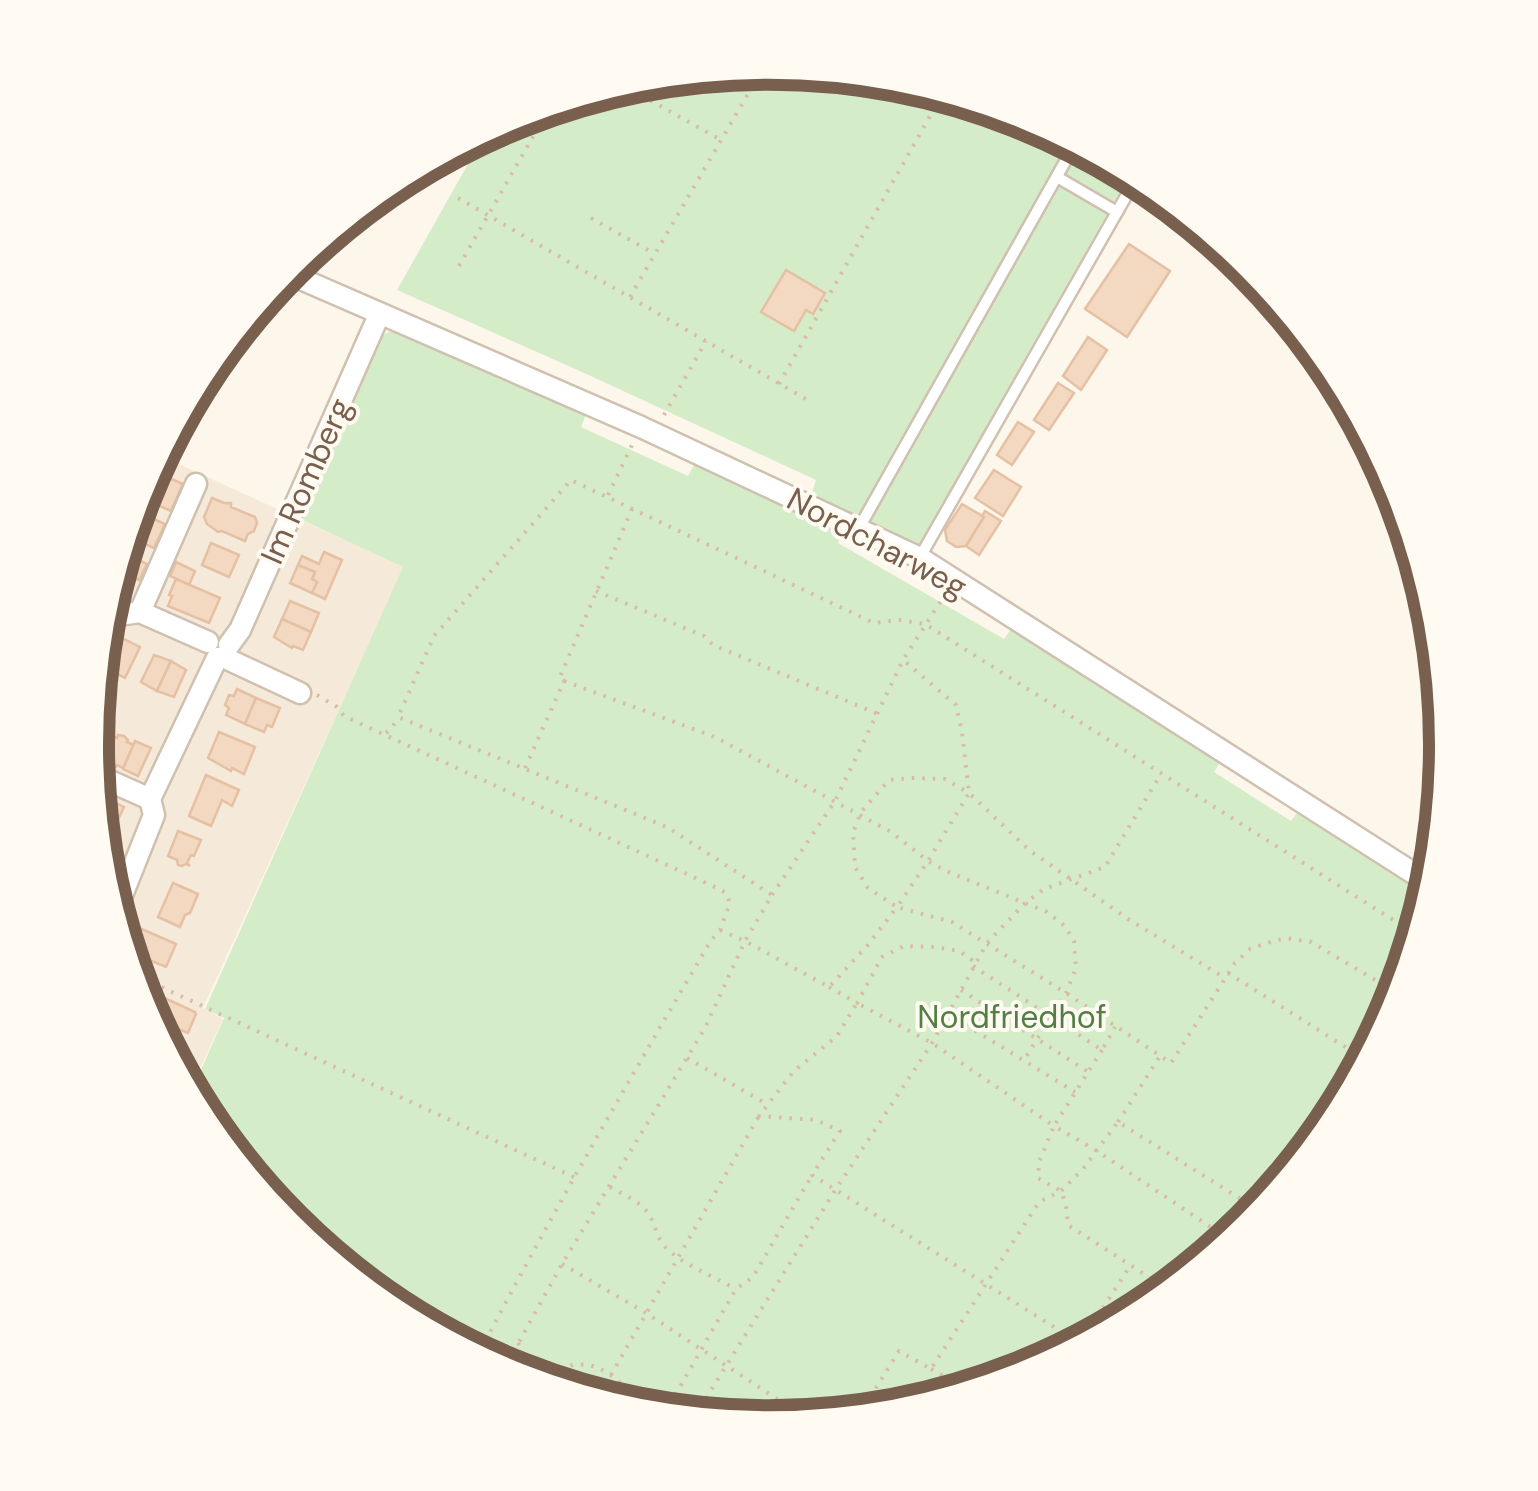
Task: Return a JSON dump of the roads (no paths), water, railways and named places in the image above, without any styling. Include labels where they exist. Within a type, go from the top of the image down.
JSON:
[{"type":"street","name":"Nordcharweg","points":[[301,280],[647,430],[920,558],[1417,875]]},
{"type":"street","name":"Im Romberg","points":[[124,887],[154,815],[150,799],[219,651],[240,630],[379,315]]},
{"type":"street","points":[[140,612],[196,484]]},
{"type":"street","points":[[122,612],[140,612],[300,693]]},
{"type":"street","points":[[110,781],[150,799]]},
{"type":"lane","points":[[860,528],[1068,157]]},
{"type":"lane","points":[[1057,176],[1117,212]]},
{"type":"lane","points":[[920,558],[1129,191]]},
{"type":"park label","name":"Nordfriedhof","points":[[1012,1017]]}]
